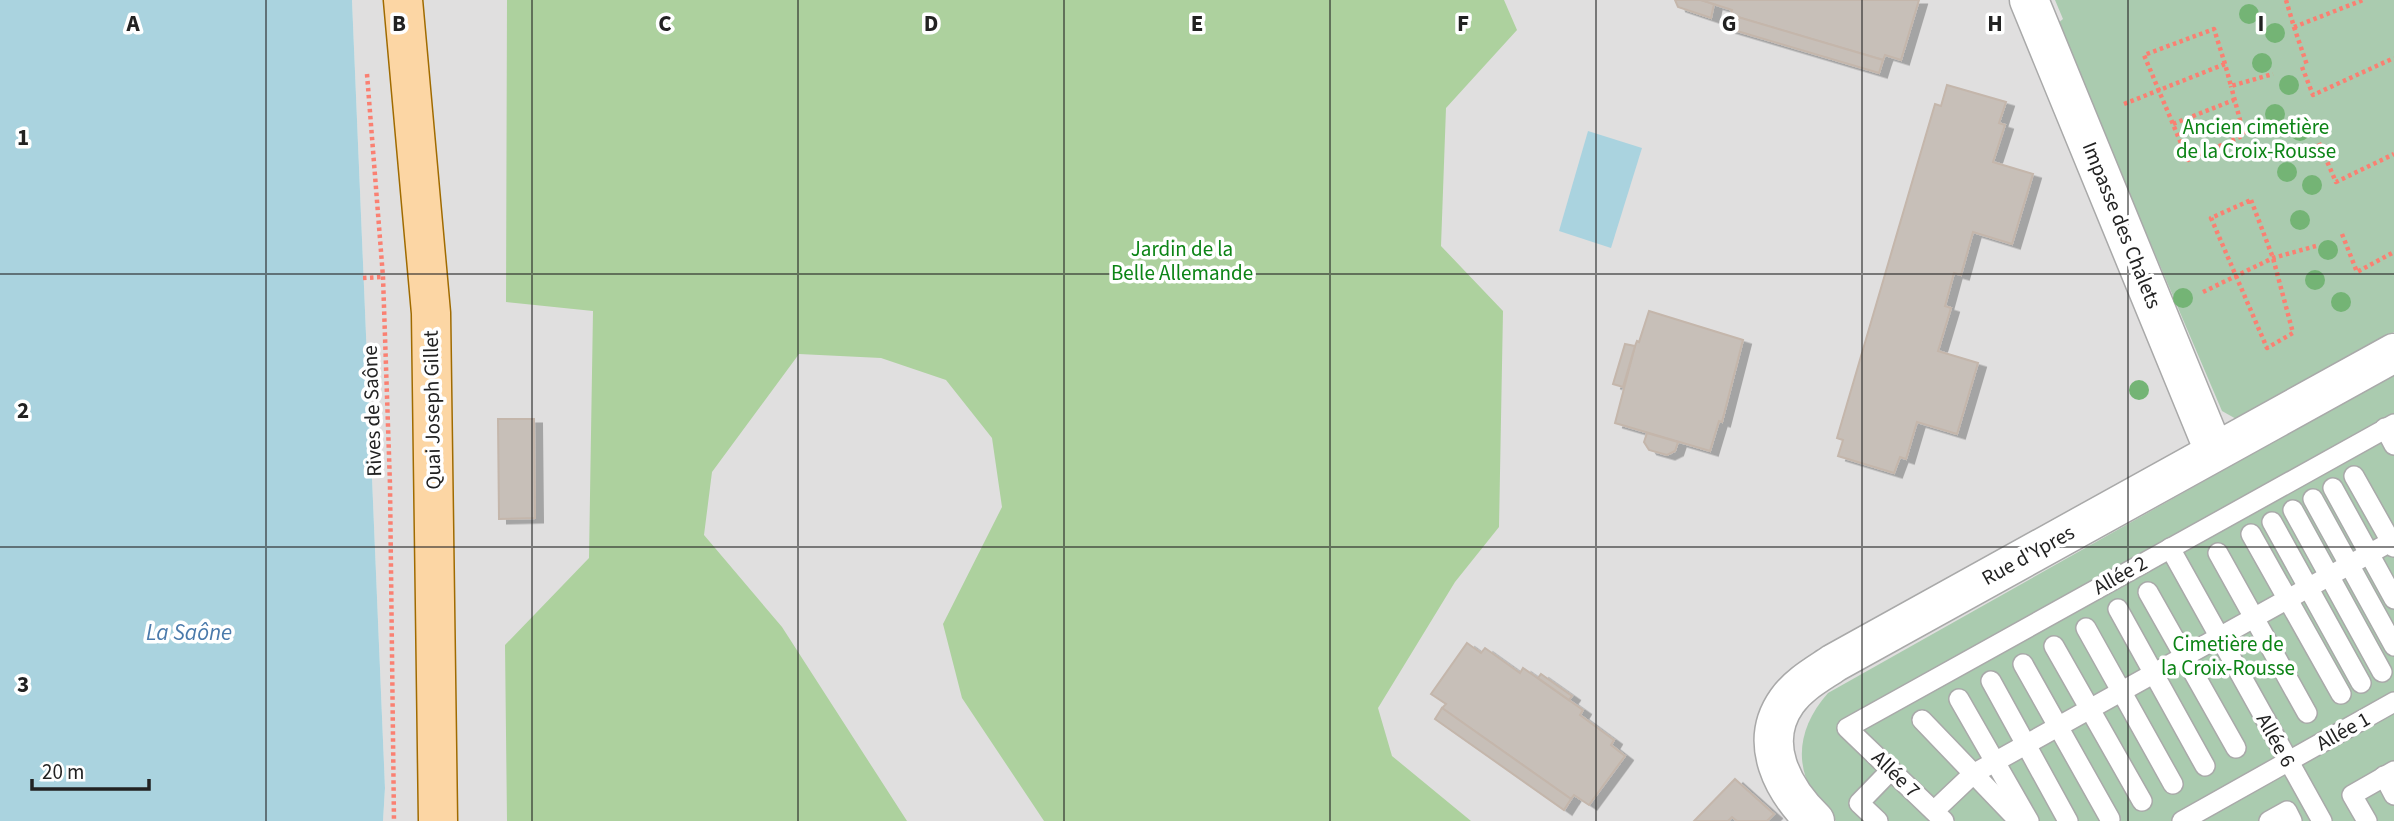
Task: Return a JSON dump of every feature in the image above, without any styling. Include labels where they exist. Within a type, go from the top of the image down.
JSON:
[{"type":"main road","name":"Quai Joseph Gillet","points":[[403,0],[431,313],[438,821]]},
{"type":"street","name":"Impasse des Chalets","points":[[2029,0],[2214,451]]},
{"type":"street","name":"Rue d'Ypres","points":[[1815,821],[1790,793],[1780,776],[1775,754],[1774,736],[1778,720],[1787,701],[1804,684],[1834,663],[2394,353]]},
{"type":"lane","name":"Allée 2","points":[[1847,728],[2170,548],[2391,432]]},
{"type":"lane","points":[[1939,816],[1973,774],[2393,543],[2354,475]]},
{"type":"lane","points":[[2333,488],[2394,599]]},
{"type":"lane","points":[[2313,499],[2394,646]]},
{"type":"lane","points":[[2293,510],[2382,672]]},
{"type":"lane","points":[[2272,522],[2361,683]]},
{"type":"lane","points":[[2251,534],[2341,694]]},
{"type":"lane","name":"Allée 6","points":[[2170,548],[2322,821]]},
{"type":"lane","points":[[2218,553],[2307,713]]},
{"type":"lane","points":[[2148,592],[2236,748]]},
{"type":"lane","points":[[2118,609],[2205,765]]},
{"type":"lane","points":[[2086,628],[2173,784]]},
{"type":"lane","points":[[2053,646],[2142,801]]},
{"type":"lane","points":[[2022,664],[2109,819]]},
{"type":"lane","points":[[1991,681],[2068,821]]},
{"type":"lane","points":[[1959,699],[2029,821]]},
{"type":"lane","name":"Allée 1","points":[[2182,821],[2394,702]]},
{"type":"lane","points":[[1922,720],[2019,821]]},
{"type":"lane","name":"Allée 7","points":[[1847,728],[1939,816]]},
{"type":"lane","points":[[1878,821],[1858,803],[1891,769]]},
{"type":"lane","points":[[2367,821],[2352,795],[2389,774],[2394,795]]},
{"type":"lane","points":[[2269,821],[2287,811],[2292,821]]},
{"type":"path","points":[[2286,0],[2313,95],[2394,58]]},
{"type":"path","points":[[2294,27],[2363,0]]},
{"type":"path","points":[[2214,29],[2231,86],[2244,135],[2188,160],[2144,55],[2214,29]]},
{"type":"path","points":[[2124,104],[2224,64]]},
{"type":"path","name":"Rives de Saône","points":[[367,69],[383,277],[390,499],[394,821]]},
{"type":"path","points":[[2231,86],[2273,74]]},
{"type":"path","points":[[2173,124],[2234,100]]},
{"type":"path","points":[[2319,143],[2336,182],[2394,154]]},
{"type":"path","points":[[2251,200],[2273,258],[2293,333],[2267,348],[2211,218],[2251,200]]},
{"type":"path","points":[[2342,234],[2357,272],[2394,252]]},
{"type":"path","points":[[2203,292],[2273,258],[2316,246]]},
{"type":"path","points":[[363,278],[383,277]]},
{"type":"shaded area","points":[[352,0],[2394,0],[2394,821],[383,821],[385,788]]},
{"type":"green space","name":"Jardin de la Belle Allemande","points":[[507,0],[1504,0],[1517,30],[1446,108],[1441,246],[1503,311],[1499,527],[1455,582],[1378,708],[1392,756],[1471,821],[1044,821],[962,698],[943,624],[1002,507],[992,438],[946,380],[881,358],[799,354],[712,472],[704,535],[782,627],[907,821],[507,821],[505,645],[589,558],[593,311],[506,302]]},
{"type":"green space","name":"Ancien cimetière de la Croix-Rousse","points":[[2055,0],[2394,0],[2394,332],[2238,420],[2222,411],[2057,24],[2063,19]]},
{"type":"green space","name":"Cimetière de la Croix-Rousse","points":[[2394,374],[2394,821],[1836,821],[1822,806],[1805,775],[1802,759],[1807,726],[1828,693]]},
{"type":"water","name":"La Saône","points":[[0,0],[352,0],[385,788],[383,821],[0,821]]},
{"type":"water","points":[[1588,131],[1642,148],[1611,248],[1559,231]]},
{"type":"building","points":[[1675,0],[1701,0],[1714,4],[1711,18],[1678,7]]},
{"type":"building","points":[[1701,0],[1919,0],[1901,60],[1885,55],[1883,60],[1731,15],[1732,10]]},
{"type":"building","points":[[1731,15],[1883,60],[1879,73],[1727,28]]},
{"type":"building","points":[[1947,85],[2006,102],[1999,123],[2005,125],[1993,162],[2033,174],[2012,244],[1973,232],[1961,275],[1954,273],[1945,306],[1951,308],[1938,351],[1978,363],[1957,434],[1917,422],[1906,459],[1900,457],[1894,473],[1838,456],[1843,440],[1837,438],[1935,104],[1941,106]]},
{"type":"building","points":[[1649,311],[1743,340],[1722,422],[1719,421],[1710,451],[1615,423],[1635,346],[1637,341],[1639,342]]},
{"type":"building","points":[[1625,344],[1635,346],[1623,387],[1613,384]]},
{"type":"building","points":[[498,419],[534,419],[535,518],[499,519]]},
{"type":"building","points":[[1647,433],[1678,442],[1675,451],[1667,455],[1649,450],[1644,442]]},
{"type":"building","points":[[1467,643],[1481,653],[1485,648],[1520,673],[1523,668],[1583,710],[1580,715],[1614,740],[1611,745],[1625,756],[1589,805],[1574,795],[1571,799],[1442,708],[1446,704],[1431,694]]},
{"type":"building","points":[[1541,674],[1572,696],[1569,700],[1538,678]]},
{"type":"building","points":[[1442,708],[1571,799],[1564,810],[1435,719]]},
{"type":"building","points":[[1735,779],[1774,814],[1767,821],[1737,821],[1732,817],[1728,821],[1694,821]]}]
